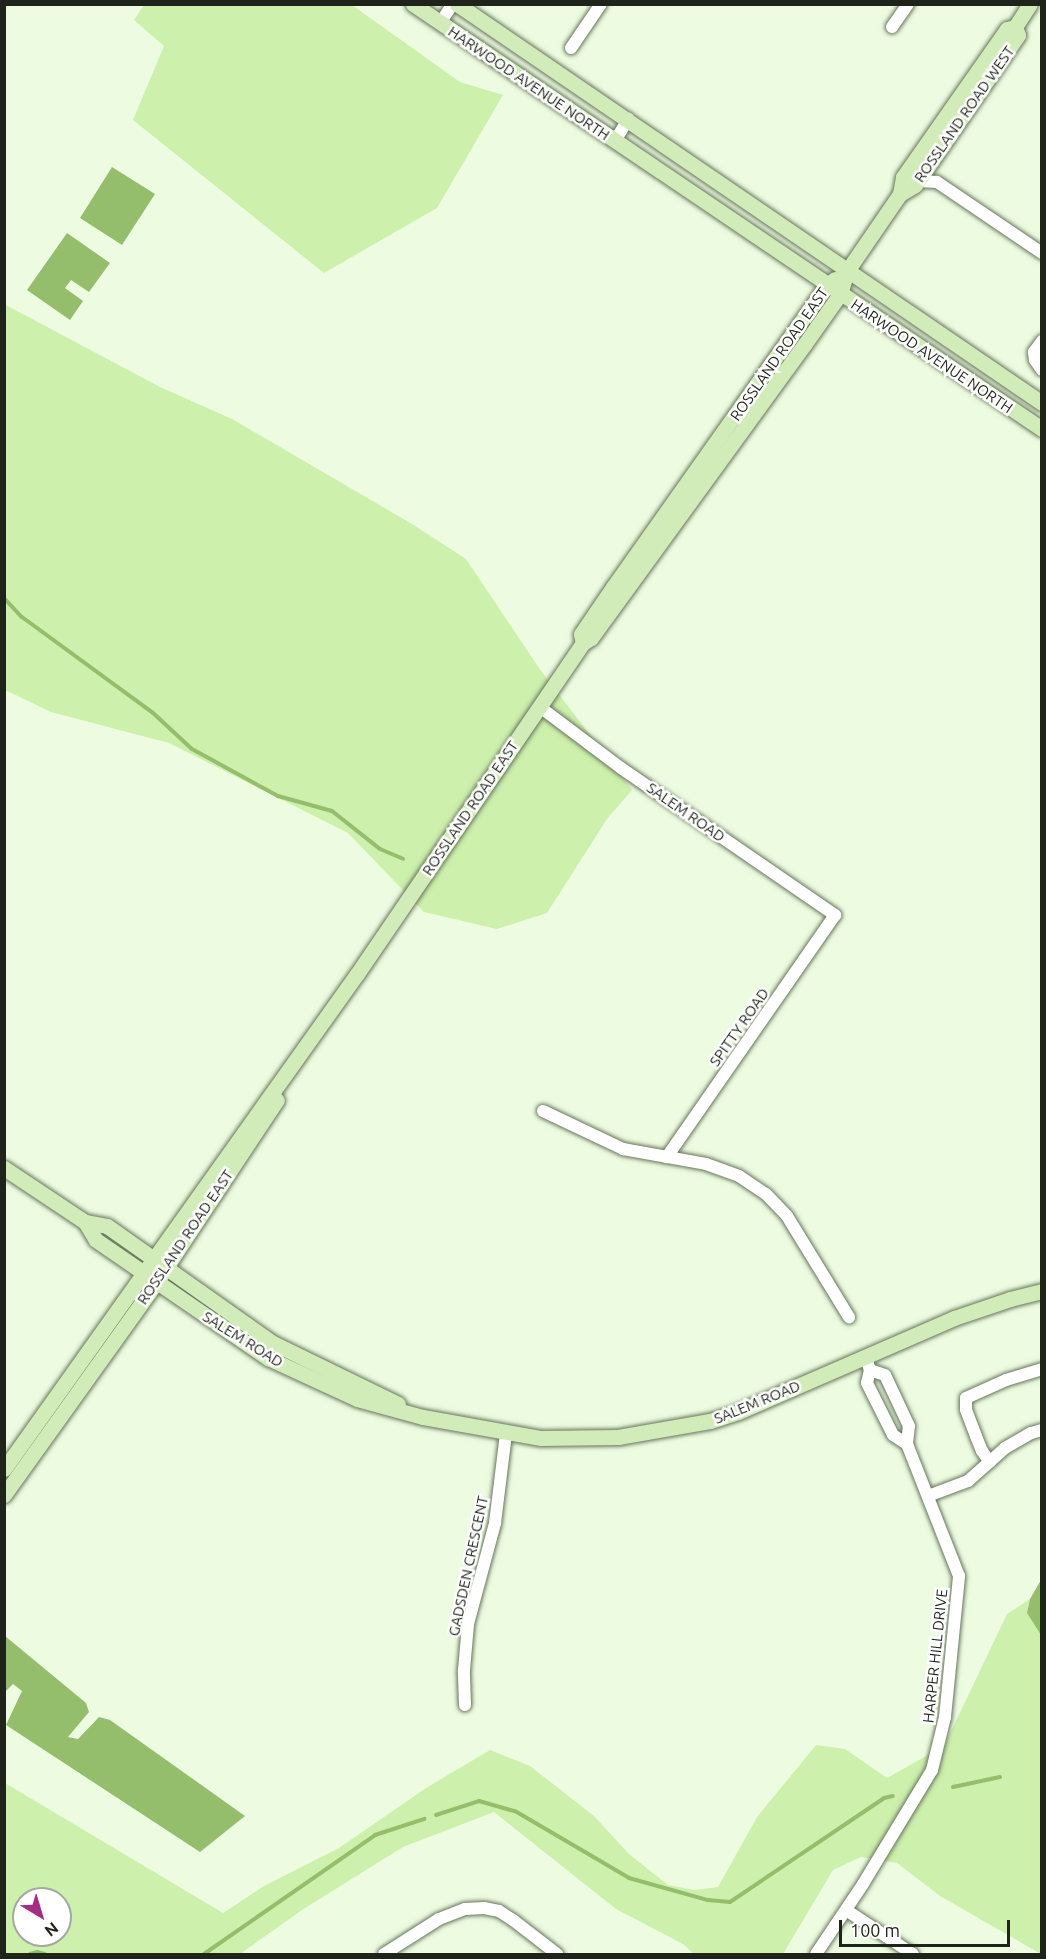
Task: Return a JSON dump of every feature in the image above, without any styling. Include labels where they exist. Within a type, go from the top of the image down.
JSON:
[{"type":"main road","name":"HARWOOD AVENUE NORTH","points":[[413,4],[1041,429]]},
{"type":"main road","name":"HARWOOD AVENUE NORTH","points":[[455,4],[628,119],[1041,403]]},
{"type":"main road","name":"ROSSLAND ROAD WEST","points":[[900,194],[903,177],[917,156],[1007,29],[1015,27],[1030,4]]},
{"type":"main road","name":"ROSSLAND ROAD WEST","points":[[847,271],[900,194],[918,181],[931,163],[1018,35],[1015,27]]},
{"type":"main road","name":"ROSSLAND ROAD EAST","points":[[583,643],[581,634],[827,285],[847,271]]},
{"type":"main road","name":"ROSSLAND ROAD EAST","points":[[4,1469],[144,1273],[159,1263],[583,643],[591,638],[840,294],[847,271]]},
{"type":"main road","name":"SALEM ROAD","points":[[4,1168],[85,1222],[108,1226],[273,1343],[309,1362],[363,1385],[423,1417]]},
{"type":"main road","name":"SALEM ROAD","points":[[85,1222],[96,1240],[268,1358],[357,1399],[423,1417],[540,1438],[618,1437],[710,1421],[867,1363],[954,1318],[1041,1291]]},
{"type":"main road","name":"ROSSLAND ROAD EAST","points":[[4,1495],[157,1281],[159,1263]]},
{"type":"street","points":[[440,23],[455,4]]},
{"type":"street","points":[[571,48],[601,4]]},
{"type":"street","points":[[892,27],[908,4]]},
{"type":"street","name":"HARWOOD AVENUE NORTH","points":[[615,141],[628,119]]},
{"type":"street","points":[[931,163],[937,182]]},
{"type":"street","points":[[918,181],[937,182],[1041,253]]},
{"type":"street","points":[[1041,341],[1034,352],[1035,360],[1041,370]]},
{"type":"street","name":"SALEM ROAD","points":[[540,707],[621,768],[835,915]]},
{"type":"street","name":"SPITTY ROAD","points":[[667,1157],[835,915]]},
{"type":"street","points":[[543,1111],[623,1149],[706,1164],[739,1176],[766,1194],[787,1216],[849,1317]]},
{"type":"street","name":"HARPER HILL DRIVE","points":[[867,1363],[867,1383],[893,1435],[907,1444]]},
{"type":"street","name":"HARPER HILL DRIVE","points":[[816,1954],[846,1910],[932,1770],[945,1717],[959,1576],[907,1444],[909,1426],[885,1374],[867,1363]]},
{"type":"street","points":[[990,1462],[979,1444],[966,1410],[966,1398],[1006,1380],[1041,1369]]},
{"type":"street","points":[[928,1496],[968,1481],[1022,1438],[1041,1430]]},
{"type":"street","name":"GADSDEN CRESCENT","points":[[465,1705],[464,1670],[468,1624],[495,1524],[506,1433]]},
{"type":"street","points":[[384,1954],[439,1919],[465,1909],[484,1908],[499,1911],[557,1954]]},
{"type":"street","points":[[846,1910],[913,1954]]},
{"type":"shaded area","points":[[144,5],[352,5],[460,82],[503,95],[437,208],[324,273],[133,120],[164,46],[134,20]]},
{"type":"shaded area","points":[[112,167],[155,194],[122,245],[80,218]]},
{"type":"shaded area","points":[[67,233],[110,263],[89,292],[71,280],[65,288],[83,301],[70,320],[27,290]]},
{"type":"shaded area","points":[[4,304],[160,387],[232,419],[412,524],[466,559],[539,668],[632,790],[607,819],[547,913],[497,929],[424,912],[348,833],[169,743],[51,712],[5,690]]},
{"type":"shaded area","points":[[1041,1580],[1041,1635],[1027,1613],[1030,1599]]},
{"type":"shaded area","points":[[1030,1599],[1027,1613],[1042,1635],[1041,1954],[940,1896],[897,1863],[861,1857],[833,1870],[783,1954],[694,1954],[683,1944],[616,1909],[494,1812],[403,1847],[302,1910],[240,1954],[5,1954],[5,1783],[223,1913],[264,1886],[339,1848],[426,1788],[490,1750],[530,1766],[594,1816],[629,1854],[668,1885],[694,1890],[718,1887],[757,1817],[816,1745],[845,1749],[887,1778],[944,1746],[1007,1614]]},
{"type":"shaded area","points":[[5,1636],[86,1703],[89,1712],[68,1737],[78,1739],[99,1717],[110,1720],[245,1816],[200,1852],[6,1725],[22,1691],[13,1684],[5,1692]]},
{"type":"waterway","points":[[4,598],[22,617],[152,712],[192,749],[278,796],[332,811],[380,849],[403,859]]},
{"type":"waterway","points":[[953,1787],[1000,1777]]},
{"type":"waterway","points":[[436,1815],[479,1801],[515,1811],[629,1878],[708,1900],[730,1902],[884,1798],[893,1796]]},
{"type":"waterway","points":[[204,1954],[375,1835],[424,1819]]},
{"type":"waterway","points":[[30,1954],[37,1952],[45,1954]]}]
